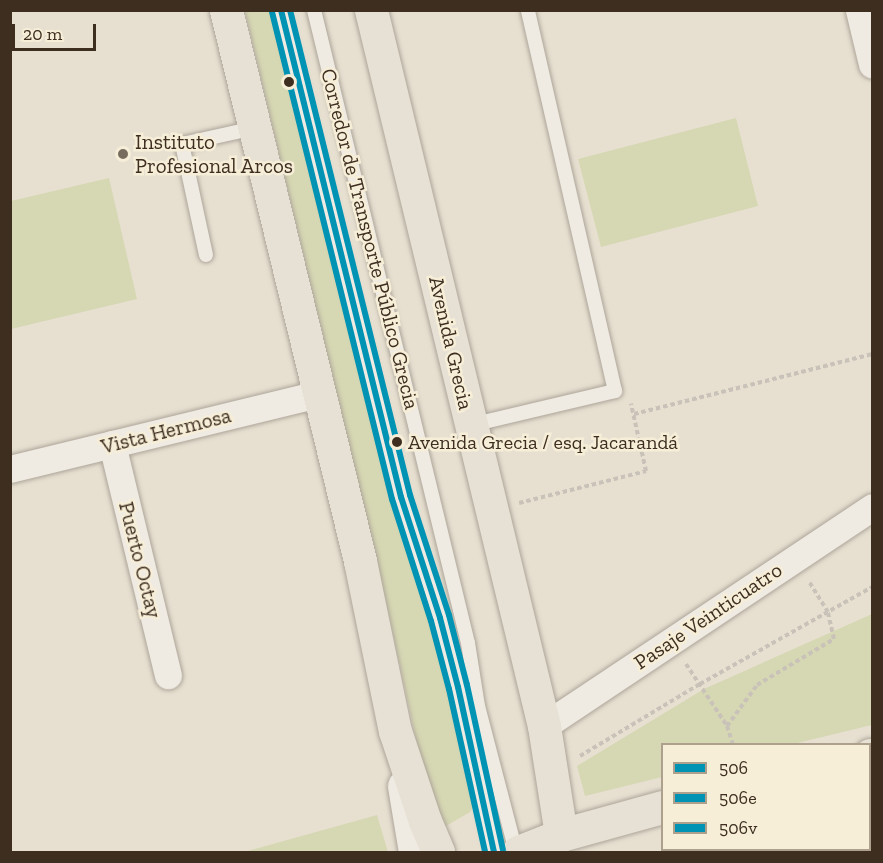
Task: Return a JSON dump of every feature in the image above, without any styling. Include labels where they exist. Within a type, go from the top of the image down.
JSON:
[{"type":"main road","points":[[226,10],[321,393],[360,561],[395,731],[415,852]]},
{"type":"main road","name":"Avenida Grecia","points":[[371,10],[544,726],[553,773],[562,844]]},
{"type":"main road","points":[[395,731],[425,821],[438,852]]},
{"type":"main road","points":[[517,852],[562,844],[661,808]]},
{"type":"street","points":[[860,10],[871,49]]},
{"type":"street","name":"Vista Hermosa","points":[[10,469],[321,393]]},
{"type":"street","name":"Puerto Octay","points":[[112,444],[168,675]]},
{"type":"street","name":"Pasaje Veinticuatro","points":[[544,726],[873,507]]},
{"type":"lane","name":"Corredor de Transporte Público Grecia","points":[[281,10],[401,497],[440,618],[458,687],[494,852]]},
{"type":"lane","name":"Corredor de Transporte Público Grecia","points":[[314,10],[468,643],[486,738],[517,852]]},
{"type":"lane","points":[[471,425],[615,391],[528,10]]},
{"type":"lane","points":[[206,255],[182,144],[255,128]]},
{"type":"path","points":[[634,414],[873,354]]},
{"type":"path","points":[[727,726],[757,685],[834,639],[828,612],[795,559]]},
{"type":"path","points":[[553,773],[700,684],[873,587]]},
{"type":"path","points":[[700,684],[727,726],[733,743]]},
{"type":"green space","points":[[245,11],[273,11],[396,505],[442,649],[475,804],[470,812],[446,826],[441,827],[432,813],[385,597]]},
{"type":"green space","points":[[736,118],[758,206],[601,247],[578,159]]},
{"type":"green space","points":[[109,178],[137,299],[11,329],[11,201]]},
{"type":"green space","points":[[872,614],[872,725],[797,743],[661,743],[661,777],[585,796],[577,766],[704,689]]},
{"type":"green space","points":[[377,815],[388,852],[244,852]]},
{"type":"transit line","name":"506","points":[[281,10],[401,497],[440,618],[458,687],[494,852]]},
{"type":"transit line","name":"506v","points":[[290,10],[410,495],[449,615],[467,685],[503,850]]},
{"type":"transit line","name":"506e","points":[[272,12],[392,499],[431,621],[449,689],[485,852]]},
{"type":"place","name":"Instituto Profesional Arcos","points":[[123,154]]},
{"type":"place","name":"Avenida Grecia / esq. Jacarandá","points":[[397,442]]}]
